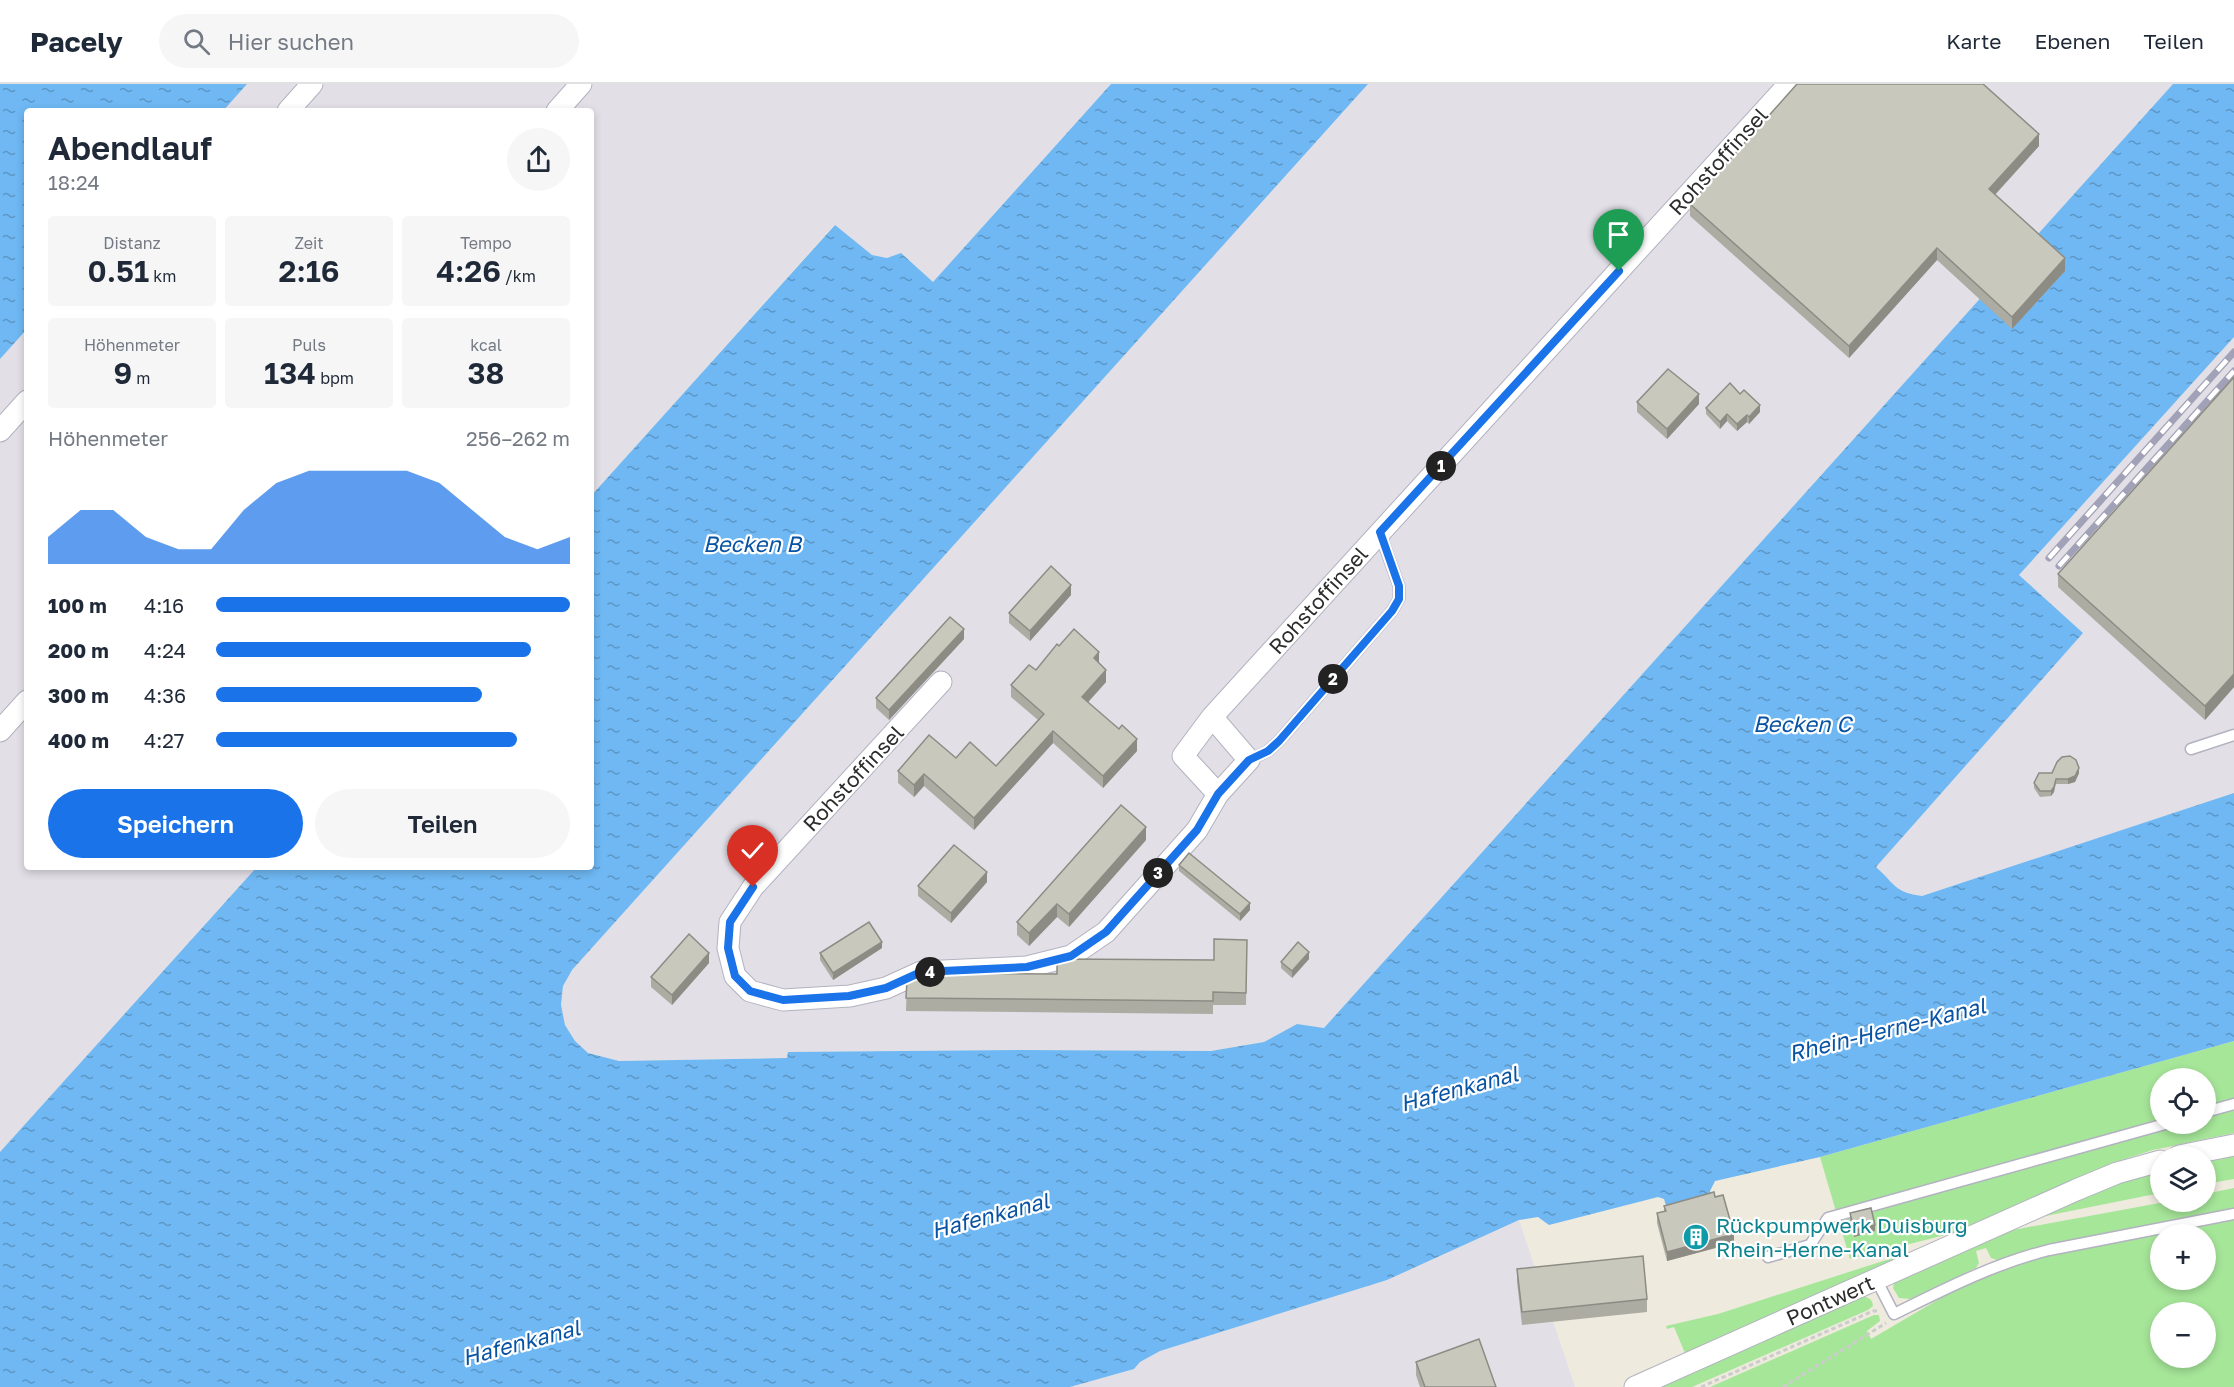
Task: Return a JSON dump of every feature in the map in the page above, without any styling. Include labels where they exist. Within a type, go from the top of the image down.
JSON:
[{"type":"street","points":[[291,108],[312,84]]},
{"type":"street","points":[[560,108],[581,84]]},
{"type":"street","name":"Rohstoffinsel","points":[[1218,794],[1183,756],[1212,717],[1789,84]]},
{"type":"street","points":[[0,431],[24,404]]},
{"type":"street","name":"Rohstoffinsel","points":[[941,682],[753,887],[730,922],[728,948],[735,976],[750,991],[783,1000],[849,996],[886,988],[921,972],[1027,967],[1071,956],[1106,932],[1197,830],[1218,794],[1249,760]]},
{"type":"street","points":[[0,731],[24,704]]},
{"type":"street","points":[[1212,717],[1249,760]]},
{"type":"street","points":[[2216,1149],[2234,1145]]},
{"type":"street","name":"Pontwert","points":[[1635,1387],[2106,1178],[2150,1164]]},
{"type":"lane","points":[[1249,760],[1268,751],[1279,741],[1392,611],[1399,599],[1399,586],[1380,532]]},
{"type":"lane","points":[[2191,749],[2234,735]]},
{"type":"lane","points":[[2216,1109],[2234,1104]]},
{"type":"lane","points":[[1768,1257],[1809,1245],[1828,1218],[2150,1128]]},
{"type":"lane","points":[[1876,1279],[1894,1314],[1968,1277],[2022,1257],[2234,1214]]},
{"type":"path","points":[[1701,1387],[1873,1311],[1894,1314],[1882,1327],[1783,1387]]},
{"type":"shaded area","points":[[247,84],[1111,84],[933,282],[901,253],[887,258],[872,255],[834,225],[594,493],[594,108],[226,108]]},
{"type":"shaded area","points":[[1368,84],[2173,84],[1324,1028],[1297,1024],[1264,1042],[1211,1051],[788,1052],[788,1058],[619,1061],[588,1053],[575,1041],[565,1025],[561,1005],[563,986],[572,970]]},
{"type":"shaded area","points":[[24,332],[24,870],[254,870],[0,1152],[0,359]]},
{"type":"shaded area","points":[[2234,337],[2234,794],[1922,896],[1907,894],[1897,889],[1876,867],[2083,633],[2019,575]]},
{"type":"shaded area","points":[[1519,1220],[1575,1387],[1070,1387],[1134,1369],[1140,1362],[1160,1351],[1387,1280]]},
{"type":"green space","points":[[2234,1041],[2234,1133],[2172,1146],[2150,1146],[2150,1151],[2112,1163],[1953,1233],[1850,1259],[1820,1157]]},
{"type":"green space","points":[[2234,1153],[2234,1179],[2216,1182],[2216,1157]]},
{"type":"green space","points":[[2150,1172],[2150,1195],[2031,1219]]},
{"type":"green space","points":[[2234,1188],[2234,1210],[2162,1224],[2150,1224],[2150,1226],[2049,1246],[1997,1260],[1991,1258],[1986,1248],[1976,1251],[1979,1263],[1976,1268],[1910,1299],[1899,1298],[1893,1288],[1895,1280],[2002,1232],[2150,1205],[2150,1212],[2216,1212],[2216,1192]]},
{"type":"green space","points":[[2234,1219],[2234,1387],[1710,1387],[1874,1315],[1879,1315],[1880,1321],[1867,1331],[1871,1339],[1970,1281],[1998,1269],[2050,1254],[2150,1235],[2150,1290],[2216,1290],[2216,1224],[2208,1224]]},
{"type":"green space","points":[[1908,1253],[1685,1353],[1674,1327],[1667,1329],[1666,1326],[1718,1314]]},
{"type":"green space","points":[[1860,1296],[1869,1298],[1873,1306],[1692,1387],[1654,1387]]},
{"type":"water","points":[[0,84],[247,84],[226,108],[24,108],[24,332],[0,359]]},
{"type":"water","points":[[1111,84],[1368,84],[572,970],[563,986],[561,1005],[565,1025],[575,1041],[588,1053],[619,1061],[787,1058],[788,1052],[1211,1051],[1264,1042],[1297,1024],[1324,1028],[2173,84],[2234,84],[2234,337],[2019,575],[2083,633],[1876,867],[1900,890],[1922,896],[2234,793],[2234,1041],[1820,1157],[1715,1181],[1710,1191],[1710,1201],[1668,1212],[1664,1199],[1658,1197],[1549,1225],[1538,1217],[1519,1220],[1387,1280],[1160,1351],[1140,1362],[1134,1369],[1070,1387],[0,1387],[0,1152],[254,870],[594,870],[594,493],[835,225],[872,255],[887,258],[901,253],[933,282]]},
{"type":"building","points":[[1797,84],[1983,84],[2039,134],[1989,189],[2065,258],[2012,317],[1937,248],[1849,346],[1690,204]]},
{"type":"building","points":[[1668,369],[1699,394],[1667,429],[1637,402]]},
{"type":"building","points":[[2234,377],[2234,674],[2205,706],[2058,574]]},
{"type":"building","points":[[1730,383],[1740,394],[1744,390],[1760,405],[1749,417],[1747,415],[1737,424],[1727,414],[1720,422],[1706,408]]},
{"type":"building","points":[[1051,566],[1071,585],[1030,631],[1009,613]]},
{"type":"building","points":[[950,617],[964,629],[889,710],[876,698]]},
{"type":"building","points":[[1074,629],[1099,652],[1094,658],[1106,670],[1082,697],[1119,729],[1122,725],[1137,739],[1103,776],[1053,731],[974,818],[924,774],[914,785],[898,771],[929,735],[956,758],[970,742],[996,766],[1044,714],[1011,685],[1029,665],[1036,670],[1057,644],[1059,646]]},
{"type":"building","points":[[2070,756],[2076,760],[2079,768],[2075,776],[2068,779],[2056,779],[2051,791],[2040,791],[2034,783],[2039,773],[2052,773],[2062,757]]},
{"type":"building","points":[[1121,805],[1146,827],[1069,914],[1057,904],[1029,933],[1017,922]]},
{"type":"building","points":[[954,845],[987,872],[951,913],[918,886]]},
{"type":"building","points":[[1189,853],[1250,903],[1240,914],[1179,865]]},
{"type":"building","points":[[869,922],[882,942],[833,973],[820,953]]},
{"type":"building","points":[[689,934],[709,953],[672,995],[651,977]]},
{"type":"building","points":[[1214,939],[1247,940],[1246,993],[1213,992],[1213,1001],[906,998],[907,980],[922,973],[1057,974],[1057,960],[1062,959],[1214,960]]},
{"type":"building","points":[[1298,942],[1309,952],[1292,971],[1281,962]]},
{"type":"building","name":"Rückpumpwerk Duisburg Rhein-Herne-Kanal","points":[[1714,1192],[1715,1197],[1723,1195],[1734,1234],[1667,1252],[1657,1213],[1666,1211],[1664,1206]]},
{"type":"building","points":[[1871,1208],[1875,1225],[1854,1230],[1850,1213]]},
{"type":"building","points":[[1643,1256],[1647,1299],[1522,1312],[1517,1269]]},
{"type":"building","points":[[1479,1339],[1496,1387],[1425,1387],[1416,1362]]},
{"type":"railway","points":[[2049,558],[2234,352]]},
{"type":"railway","points":[[2059,566],[2234,371]]},
{"type":"place","name":"Rückpumpwerk Duisburg Rhein-Herne-Kanal","points":[[1696,1237]]},
{"type":"route","points":[[753,887],[730,922],[728,948],[735,976],[750,991],[783,1000],[849,996],[886,988],[921,972],[1027,967],[1071,956],[1106,932],[1197,830],[1218,794],[1249,760],[1268,751],[1279,741],[1392,611],[1399,599],[1399,586],[1380,532],[1619,271]]},
{"type":"water label","name":"Becken B","points":[[752,543]]},
{"type":"water label","name":"Becken C","points":[[1802,723]]},
{"type":"water label","name":"Rhein-Herne-Kanal","points":[[1887,1029]]},
{"type":"water label","name":"Hafenkanal","points":[[1459,1088]]},
{"type":"water label","name":"Hafenkanal","points":[[990,1215]]},
{"type":"water label","name":"Hafenkanal","points":[[521,1342]]}]
